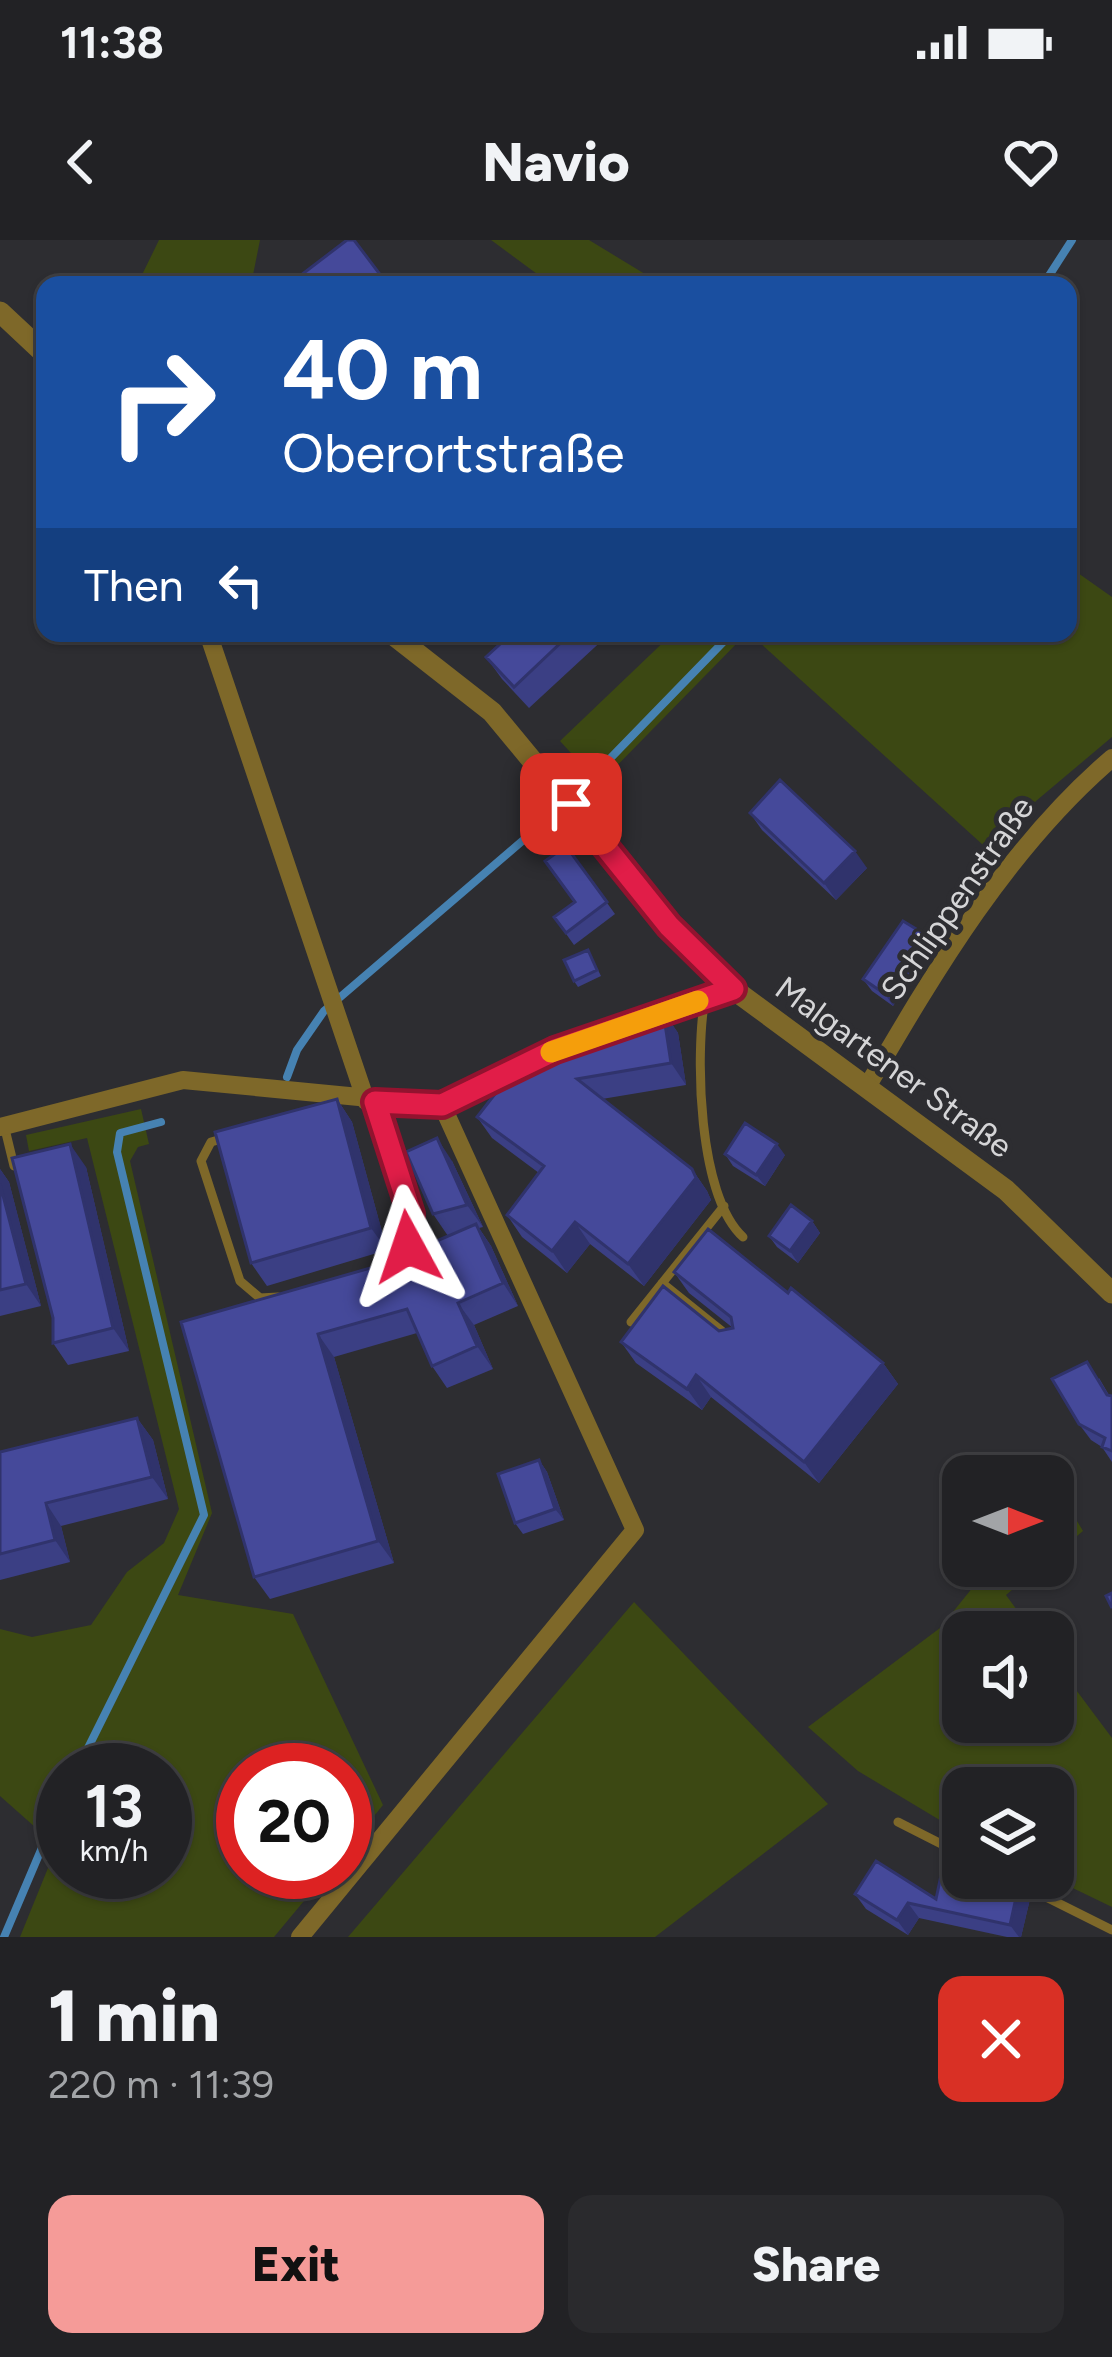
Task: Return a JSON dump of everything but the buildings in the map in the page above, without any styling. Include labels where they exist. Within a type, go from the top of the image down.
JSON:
[{"type":"street","points":[[0,312],[36,346]]},
{"type":"street","points":[[211,642],[328,993],[371,1101]]},
{"type":"street","name":"Malgartener Straße","points":[[403,642],[492,712],[669,926],[733,989],[1006,1190],[1112,1292]]},
{"type":"street","name":"Schlippenstraße","points":[[868,1087],[1020,848],[1060,802],[1112,758]]},
{"type":"street","points":[[619,1028],[733,989]]},
{"type":"street","points":[[2,1126],[183,1080],[342,1099],[442,1105],[555,1050]]},
{"type":"street","points":[[300,1937],[634,1530],[507,1228],[442,1105]]},
{"type":"lane","points":[[705,998],[699,1082],[724,1206],[732,1227],[743,1237]]},
{"type":"lane","points":[[323,1109],[342,1099]]},
{"type":"lane","points":[[359,1275],[378,1270],[408,1247],[411,1214],[371,1101]]},
{"type":"lane","points":[[2,1126],[21,1191]]},
{"type":"lane","points":[[248,1133],[211,1142],[201,1161],[240,1281],[260,1298],[285,1297]]},
{"type":"lane","points":[[631,1322],[724,1206]]},
{"type":"lane","points":[[662,1283],[740,1345]]},
{"type":"lane","points":[[898,1822],[942,1844]]},
{"type":"lane","points":[[1050,1899],[1112,1930]]},
{"type":"green space","points":[[159,240],[260,240],[253,276],[141,276]]},
{"type":"green space","points":[[491,240],[589,240],[648,276],[540,276]]},
{"type":"green space","points":[[1077,572],[1112,597],[1112,737],[1036,801],[993,854],[759,642],[1077,642]]},
{"type":"green space","points":[[664,642],[738,642],[599,784],[560,741]]},
{"type":"green space","points":[[141,1109],[149,1144],[138,1147],[130,1161],[212,1513],[178,1595],[293,1614],[354,1743],[216,1743],[216,1899],[306,1899],[274,1937],[20,1937],[36,1898],[192,1899],[192,1743],[36,1743],[36,1827],[0,1796],[0,1629],[32,1637],[91,1625],[127,1572],[164,1543],[179,1509],[87,1138],[29,1151],[26,1135]]},
{"type":"green space","points":[[1074,1516],[1083,1531],[1074,1538]]},
{"type":"green space","points":[[973,1587],[1015,1587],[1006,1595],[1018,1611],[954,1611]]},
{"type":"green space","points":[[634,1602],[828,1804],[655,1937],[348,1937]]},
{"type":"green space","points":[[940,1628],[942,1743],[1074,1743],[1074,1687],[1112,1738],[1112,1907],[1074,1889],[1074,1767],[942,1767],[942,1821],[858,1771],[808,1727]]},
{"type":"green space","points":[[372,1782],[383,1805],[372,1819]]},
{"type":"waterway","points":[[1049,276],[1072,240]]},
{"type":"waterway","points":[[597,772],[723,642]]},
{"type":"waterway","points":[[287,1077],[297,1050],[324,1011],[542,824]]},
{"type":"waterway","points":[[90,1743],[204,1515],[117,1152],[120,1133],[161,1122]]},
{"type":"waterway","points":[[4,1937],[36,1862]]},
{"type":"slow traffic","points":[[551,1052],[698,1001]]},
{"type":"route","points":[[408,1247],[411,1214],[375,1102],[442,1105],[555,1050],[733,989],[669,926],[571,804]]}]
